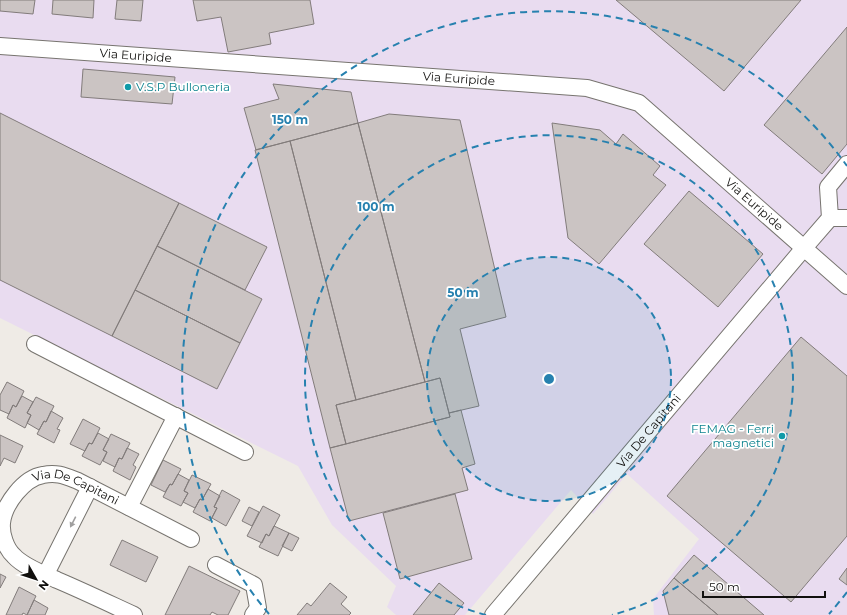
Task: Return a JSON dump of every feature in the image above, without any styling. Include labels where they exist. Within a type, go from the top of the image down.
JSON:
[{"type":"street","name":"Via Euripide","points":[[0,46],[587,88],[639,103],[847,286]]},
{"type":"street","points":[[847,164],[828,187],[830,218],[847,218]]},
{"type":"street","name":"Via De Capitani","points":[[493,615],[830,218]]},
{"type":"street","points":[[36,344],[246,452]]},
{"type":"street","points":[[129,507],[176,416]]},
{"type":"street","name":"Via De Capitani","points":[[134,615],[32,568],[14,556],[4,540],[2,523],[8,505],[14,495],[27,483],[41,475],[59,474],[90,487],[192,539]]},
{"type":"street","points":[[46,574],[90,487]]},
{"type":"street","points":[[216,565],[254,585],[258,608],[253,615]]},
{"type":"shaded area","points":[[0,0],[847,0],[847,615],[654,615],[653,599],[699,539],[627,474],[593,514],[571,490],[465,615],[396,615],[387,607],[396,586],[332,525],[298,466],[0,318]]},
{"type":"building","points":[[0,0],[35,0],[33,14],[0,11]]},
{"type":"building","points":[[53,0],[94,0],[93,18],[52,14]]},
{"type":"building","points":[[117,0],[143,0],[141,21],[115,19]]},
{"type":"building","points":[[193,0],[310,0],[314,24],[269,33],[271,44],[228,52],[221,17],[197,21]]},
{"type":"building","points":[[616,0],[801,0],[724,91]]},
{"type":"building","points":[[847,27],[847,144],[822,174],[764,125]]},
{"type":"building","name":"V.S.P Bulloneria","points":[[83,69],[175,77],[172,104],[81,97]]},
{"type":"building","points":[[273,84],[351,92],[358,123],[256,150],[244,108],[279,99]]},
{"type":"building","points":[[0,113],[179,203],[112,336],[0,280]]},
{"type":"building","points":[[389,114],[460,120],[506,317],[460,329],[479,406],[449,413],[440,378],[425,382],[358,123]]},
{"type":"building","points":[[358,123],[425,382],[356,400],[290,141]]},
{"type":"building","points":[[552,123],[600,130],[616,144],[623,134],[660,166],[653,175],[666,185],[599,264],[568,238]]},
{"type":"building","points":[[290,141],[356,400],[336,405],[346,444],[330,448],[255,150]]},
{"type":"building","points":[[689,191],[763,254],[718,307],[644,244]]},
{"type":"building","points":[[179,203],[267,247],[245,290],[157,246]]},
{"type":"building","points":[[157,246],[262,299],[240,343],[135,290]]},
{"type":"building","points":[[135,290],[240,343],[217,389],[112,336]]},
{"type":"building","name":"FEMAG - Ferri magnetici","points":[[801,337],[847,376],[847,536],[791,602],[667,496]]},
{"type":"building","points":[[440,378],[450,417],[346,444],[336,405]]},
{"type":"building","points":[[7,382],[24,391],[16,407],[13,405],[9,414],[0,410],[0,395]]},
{"type":"building","points":[[22,396],[33,402],[27,413],[31,415],[25,428],[7,418],[13,405],[16,407]]},
{"type":"building","points":[[36,397],[54,406],[46,422],[44,421],[39,430],[27,423],[31,415],[27,413]]},
{"type":"building","points":[[461,410],[475,464],[462,468],[468,490],[349,521],[330,448],[450,417],[449,413]]},
{"type":"building","points":[[51,411],[63,418],[57,429],[60,430],[54,443],[37,434],[44,421],[46,422]]},
{"type":"building","points":[[83,419],[100,428],[92,444],[89,443],[85,451],[70,444]]},
{"type":"building","points":[[98,433],[109,439],[103,450],[107,452],[100,465],[82,456],[89,443],[92,444]]},
{"type":"building","points":[[111,434],[130,443],[122,459],[119,458],[115,467],[103,461],[107,452],[103,450]]},
{"type":"building","points":[[0,435],[23,446],[15,463],[4,458],[0,466]]},
{"type":"building","points":[[127,448],[139,454],[133,465],[136,467],[130,480],[113,471],[119,458],[122,459]]},
{"type":"building","points":[[163,460],[181,469],[172,485],[170,484],[165,492],[151,485]]},
{"type":"building","points":[[178,474],[189,480],[184,491],[188,493],[181,506],[163,497],[170,484],[172,485]]},
{"type":"building","points":[[192,475],[211,484],[202,500],[200,499],[195,508],[183,502],[188,493],[184,491]]},
{"type":"building","points":[[208,489],[220,496],[214,507],[217,508],[210,521],[193,512],[200,499],[202,500]]},
{"type":"building","points":[[222,490],[240,500],[226,526],[212,518],[217,508],[214,507]]},
{"type":"building","points":[[455,494],[472,559],[400,579],[383,513]]},
{"type":"building","points":[[263,506],[280,515],[269,536],[266,534],[262,543],[247,536]]},
{"type":"building","points":[[249,507],[259,512],[252,526],[242,521]]},
{"type":"building","points":[[274,526],[289,533],[278,556],[259,547],[266,534],[269,536]]},
{"type":"building","points":[[289,533],[299,538],[292,551],[282,546]]},
{"type":"building","points":[[122,540],[158,557],[146,582],[110,565]]},
{"type":"building","points":[[694,555],[764,615],[718,615],[674,578]]},
{"type":"building","points":[[189,566],[240,591],[228,615],[218,615],[212,612],[210,615],[165,615]]},
{"type":"building","points":[[847,568],[847,585],[839,579]]},
{"type":"building","points":[[0,574],[6,577],[0,588]]},
{"type":"building","points":[[674,578],[718,615],[669,615],[663,591]]},
{"type":"building","points":[[330,583],[347,597],[341,604],[351,613],[349,615],[297,615],[307,603],[311,606]]},
{"type":"building","points":[[439,583],[464,603],[454,615],[413,615]]},
{"type":"building","points":[[19,587],[36,596],[27,615],[23,613],[22,615],[6,615]]},
{"type":"building","points":[[34,600],[48,608],[45,615],[27,615]]},
{"type":"place","name":"V.S.P Bulloneria","points":[[128,87]]},
{"type":"place","name":"FEMAG - Ferri magnetici","points":[[782,436]]}]
